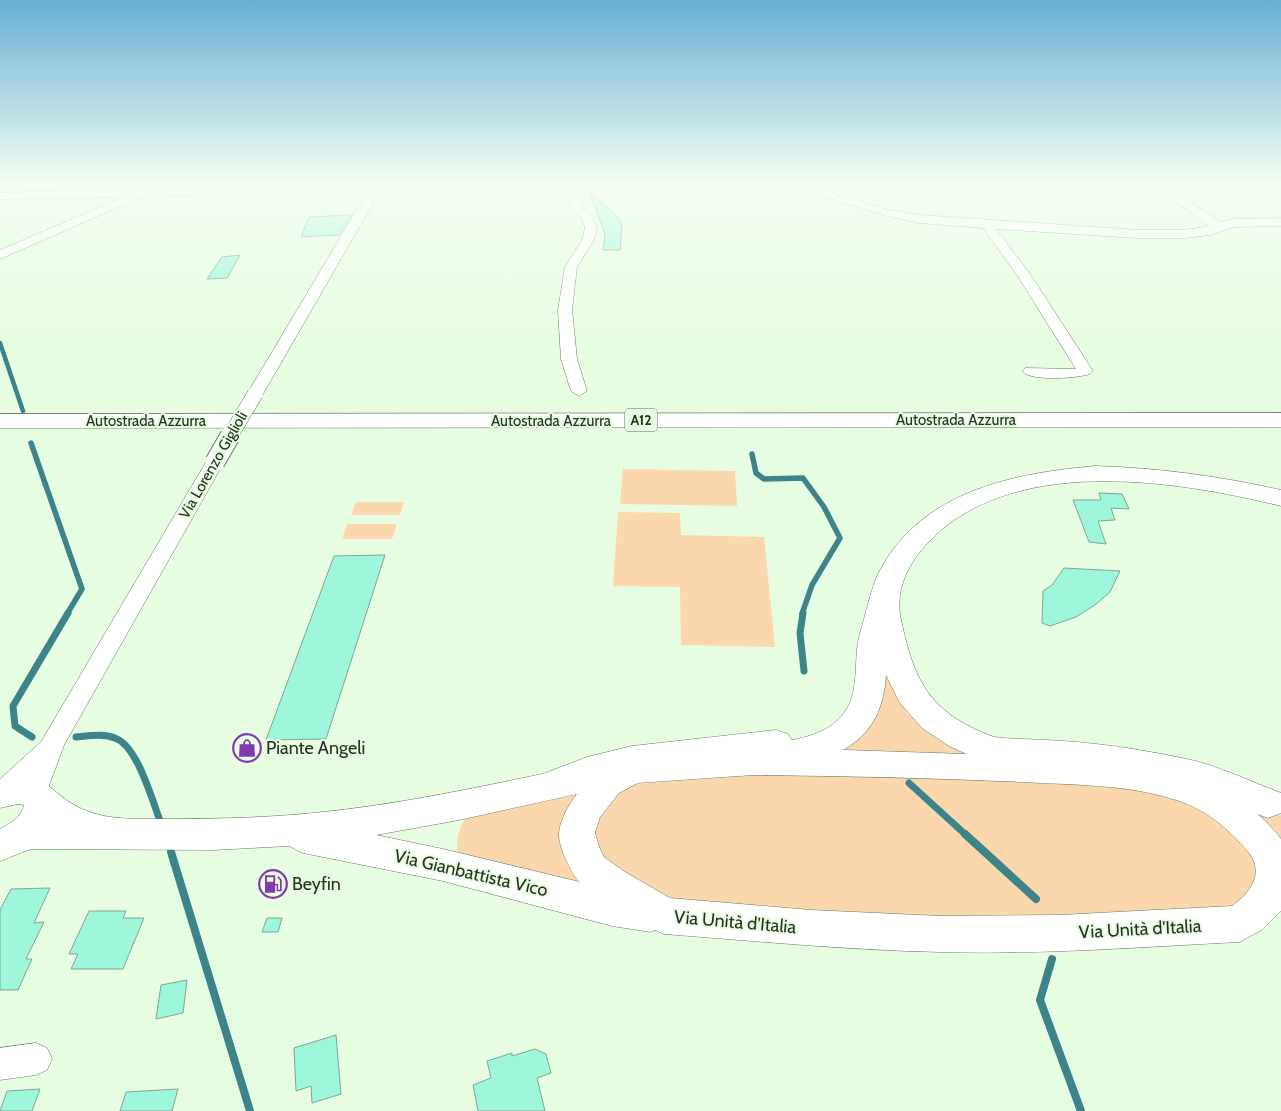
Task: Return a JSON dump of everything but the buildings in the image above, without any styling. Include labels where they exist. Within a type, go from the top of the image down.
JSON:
[{"type":"main road","points":[[1158,420],[1281,414]]},
{"type":"main road","name":"Autostrada Azzurra","points":[[0,421],[1281,420]]},
{"type":"main road","name":"Autostrada Azzurra","points":[[0,435],[1281,435]]},
{"type":"main road","points":[[753,761],[828,744],[851,728],[869,698],[874,638],[884,608],[887,586],[895,568],[917,537],[940,518],[969,501],[1012,486],[1059,477],[1142,474],[1202,480],[1281,498]]},
{"type":"main road","points":[[884,608],[896,660],[904,680],[913,696],[939,725],[970,742],[1050,770]]},
{"type":"main road","points":[[547,788],[580,773],[611,764],[653,756],[781,743],[823,731],[836,721],[852,699],[858,676],[861,642],[868,626],[884,608]]},
{"type":"main road","points":[[991,750],[1095,758],[1184,772],[1275,804]]},
{"type":"main road","name":"Via Unità d'Italia","points":[[1275,804],[1140,778],[1050,770],[753,761],[633,770],[608,783],[584,812],[577,833],[582,853],[591,869],[664,916],[811,928],[941,934],[1060,933],[1239,924],[1281,919]]},
{"type":"main road","name":"Via Gianbattista Vico","points":[[17,810],[106,834],[277,832],[380,820],[470,804],[633,770]]},
{"type":"main road","name":"Via Unità d'Italia","points":[[1180,786],[1219,805],[1241,820],[1270,853],[1276,866],[1274,894],[1263,908],[1239,924]]},
{"type":"main road","name":"Via Gianbattista Vico","points":[[277,832],[443,865],[612,908],[664,916]]},
{"type":"street","points":[[0,255],[46,235]]},
{"type":"street","name":"Via Lorenzo Giglioli","points":[[17,810],[52,744],[348,235]]},
{"type":"street","points":[[579,391],[569,359],[565,310],[571,267],[589,235]]},
{"type":"street","points":[[994,235],[1023,274],[1085,371],[1074,374],[1030,371]]},
{"type":"street","name":"Via Lorenzo Giglioli","points":[[17,810],[52,744]]},
{"type":"street","points":[[0,1064],[36,1060]]},
{"type":"shaded area","points":[[623,469],[735,471],[737,506],[620,504]]},
{"type":"shaded area","points":[[356,502],[404,502],[400,515],[351,515]]},
{"type":"shaded area","points":[[618,512],[680,513],[681,535],[764,537],[775,647],[681,645],[680,587],[613,586]]},
{"type":"shaded area","points":[[347,524],[397,524],[392,539],[342,539]]},
{"type":"shaded area","points":[[882,669],[972,756],[842,751],[845,741]]},
{"type":"shaded area","points":[[715,773],[1088,779],[1169,796],[1212,813],[1265,867],[1239,906],[969,922],[675,900],[646,889],[595,855],[591,821],[600,804],[635,779]]},
{"type":"shaded area","points":[[611,776],[580,807],[607,891],[457,852],[459,831],[469,813]]},
{"type":"shaded area","points":[[1237,804],[1281,815],[1281,857]]},
{"type":"waterway","points":[[0,343],[23,411]]},
{"type":"waterway","points":[[31,443],[82,589],[67,614]]},
{"type":"waterway","points":[[752,454],[756,473],[764,479],[803,478],[824,507],[840,538],[812,585],[802,614]]},
{"type":"waterway","points":[[32,737],[15,726],[13,706],[68,613]]},
{"type":"waterway","points":[[803,613],[800,633],[804,671]]},
{"type":"waterway","points":[[76,737],[106,736],[115,738],[123,743],[131,752],[143,775],[161,823]]},
{"type":"waterway","points":[[909,783],[966,835]]},
{"type":"waterway","points":[[965,834],[1036,899]]},
{"type":"waterway","points":[[171,852],[250,1111]]},
{"type":"waterway","points":[[1052,959],[1040,1000],[1081,1111]]},
{"type":"place","name":"Piante Angeli","points":[[247,748]]},
{"type":"place","name":"Beyfin","points":[[273,884]]}]
